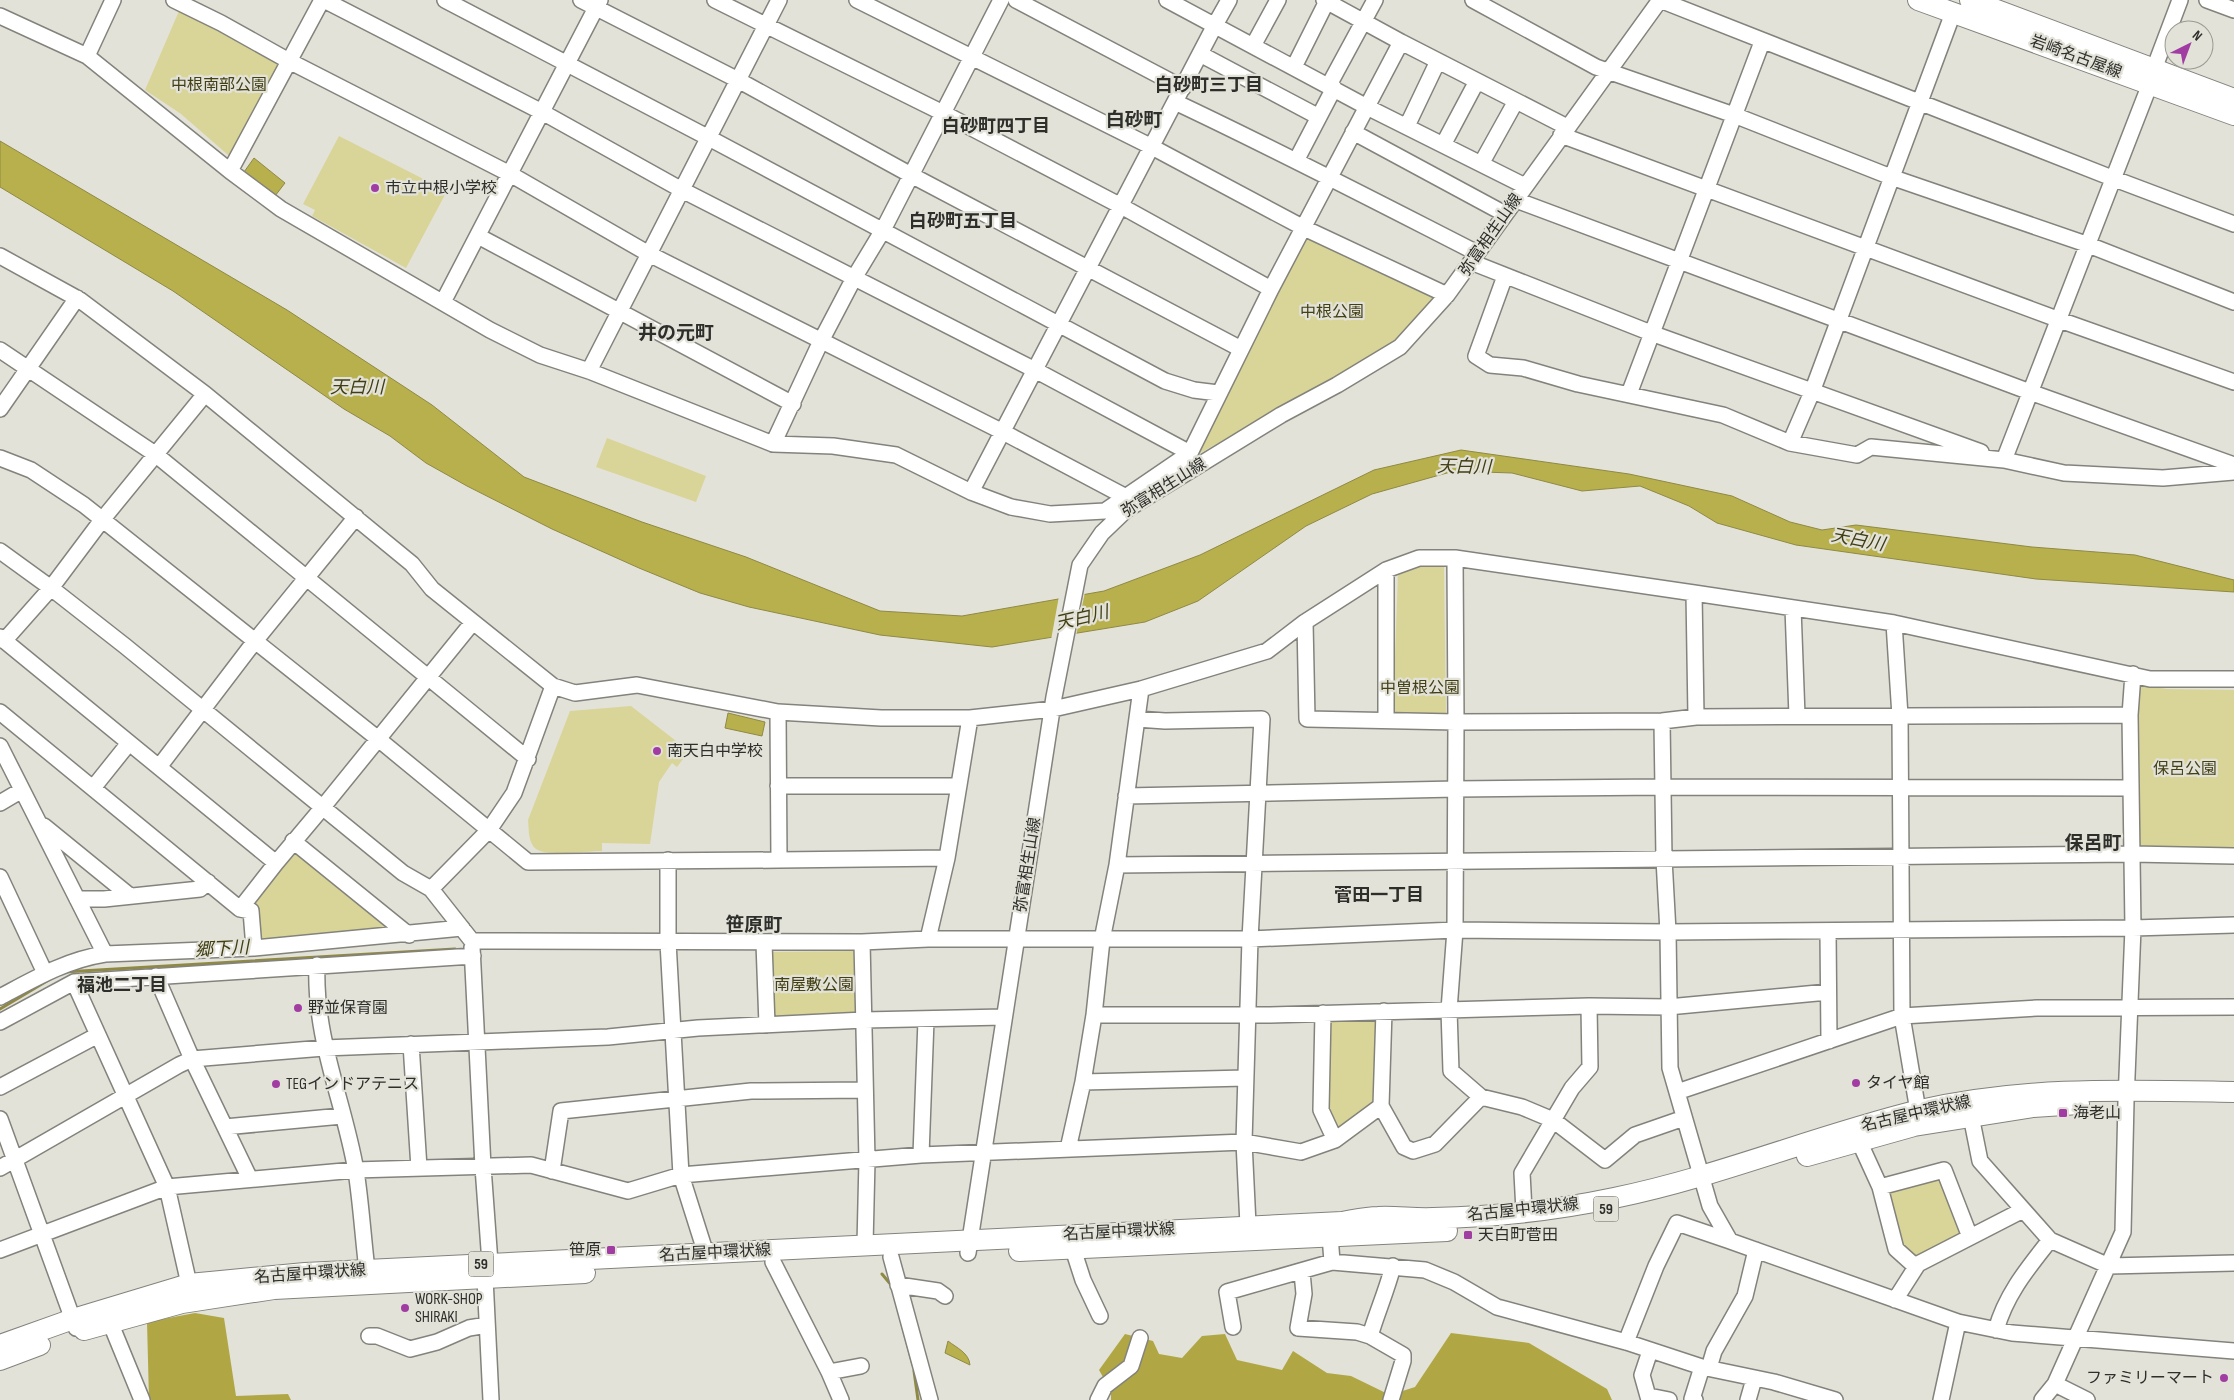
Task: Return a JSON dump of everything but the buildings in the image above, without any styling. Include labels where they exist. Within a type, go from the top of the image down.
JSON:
[{"type":"main road","name":"岩崎名古屋線","points":[[1918,0],[2152,77],[2234,99]]},
{"type":"main road","name":"岩崎名古屋線","points":[[1970,0],[2152,77],[2234,115]]},
{"type":"main road","name":"名古屋中環状線","points":[[0,1360],[75,1325],[110,1322],[182,1303],[274,1289],[706,1254],[865,1246],[1074,1249],[1330,1235],[1453,1231],[1567,1219],[1702,1180],[1838,1133],[1918,1111],[2037,1092],[2126,1095],[2234,1105]]},
{"type":"main road","name":"名古屋中環状線","points":[[0,1345],[75,1325],[190,1284],[305,1273],[367,1270],[487,1271],[891,1257],[970,1247],[1248,1226],[1342,1222],[1377,1217],[1433,1218],[1524,1211],[1614,1198],[1702,1180],[1859,1142],[1914,1126],[1971,1116],[2126,1095],[2234,1092]]},
{"type":"street","points":[[87,56],[114,0]]},
{"type":"street","points":[[174,0],[510,174],[649,254],[1003,432],[1126,497]]},
{"type":"street","points":[[230,171],[323,0],[542,112],[682,190],[1035,370],[1190,453]]},
{"type":"street","points":[[445,0],[883,230],[1165,381],[1194,390],[1218,393]]},
{"type":"street","points":[[581,0],[598,4],[911,175],[1241,349]]},
{"type":"street","points":[[715,0],[943,113],[1121,206],[1271,289]]},
{"type":"street","points":[[589,371],[779,0]]},
{"type":"street","points":[[857,0],[1152,147],[1304,228],[1448,295]]},
{"type":"street","points":[[773,444],[821,341],[854,278],[883,230],[1002,0]]},
{"type":"street","points":[[1016,0],[1183,88]]},
{"type":"street","points":[[1167,0],[1254,44],[1367,106],[1525,186]]},
{"type":"street","points":[[971,492],[1229,0]]},
{"type":"street","points":[[1254,44],[1278,0]]},
{"type":"street","points":[[1296,159],[1319,117],[1331,87],[1376,0]]},
{"type":"street","points":[[1473,0],[1608,71],[1734,115],[1891,176],[2086,244],[2234,302]]},
{"type":"street","points":[[1660,0],[1762,42],[2234,224]]},
{"type":"street","name":"弥富相生山線","points":[[970,1247],[1054,703],[1080,565],[1102,533],[1126,510],[1281,415],[1337,386],[1400,347],[1448,295],[1564,131],[1660,0]]},
{"type":"street","points":[[2004,460],[2180,0]]},
{"type":"street","points":[[2207,0],[2234,10]]},
{"type":"street","points":[[1294,67],[1325,1],[1516,101],[1564,131],[1866,248],[2234,382]]},
{"type":"street","points":[[444,302],[598,4]]},
{"type":"street","points":[[1790,443],[1812,392],[1953,13]]},
{"type":"street","points":[[0,16],[87,56],[230,171],[281,209],[490,330],[540,355],[589,371],[773,444],[833,446],[896,455],[971,492],[1011,507],[1050,514],[1106,511],[1190,453],[1271,289],[1401,42]]},
{"type":"street","points":[[1629,394],[1762,42]]},
{"type":"street","points":[[1200,54],[1319,117]]},
{"type":"street","points":[[1407,126],[1438,61]]},
{"type":"street","points":[[1443,145],[1477,81]]},
{"type":"street","points":[[1482,164],[1516,101]]},
{"type":"street","points":[[1176,102],[1296,159],[1505,276],[1651,333],[2004,460]]},
{"type":"street","points":[[1353,132],[1505,214]]},
{"type":"street","points":[[1516,200],[2030,392],[2234,465]]},
{"type":"street","points":[[478,236],[619,313],[793,404]]},
{"type":"street","points":[[0,256],[77,298],[205,394],[412,564],[432,589],[553,686],[575,693],[637,685],[778,712],[881,718],[970,718],[1141,689],[1267,651],[1305,622],[1386,570],[1419,558],[1455,558],[1894,623],[2150,679],[2234,679]]},
{"type":"street","points":[[1505,276],[1476,356],[1490,365],[1523,368],[1578,384],[1723,414],[1790,443],[1857,455],[1871,447],[2004,460],[2064,473],[2163,478],[2234,472]]},
{"type":"street","points":[[0,409],[77,298]]},
{"type":"street","points":[[0,350],[155,454],[528,759]]},
{"type":"street","points":[[205,394],[102,520],[51,588],[2,639],[276,863]]},
{"type":"street","points":[[0,458],[31,470],[84,505],[377,738],[528,862],[947,858]]},
{"type":"street","points":[[159,767],[255,641],[356,517]]},
{"type":"street","points":[[0,551],[51,588],[403,872],[431,889],[467,934],[473,956],[491,1400]]},
{"type":"street","points":[[1455,558],[1455,930],[1449,1010],[1451,1071],[1481,1097],[1522,1107],[1553,1120],[1605,1160],[1635,1135],[1684,1118]]},
{"type":"street","points":[[1386,570],[1386,719]]},
{"type":"street","points":[[1694,593],[1696,717]]},
{"type":"street","points":[[1792,608],[1797,716]]},
{"type":"street","points":[[240,909],[293,841],[324,807],[377,738],[473,622]]},
{"type":"street","points":[[1305,622],[1307,719],[1386,719],[1456,722],[1662,721],[1696,717],[2130,714]]},
{"type":"street","points":[[1894,623],[1900,716],[1902,1016],[1918,1111]]},
{"type":"street","points":[[2042,1400],[2055,1384],[2123,1232],[2126,1095],[2133,928],[2130,714],[2134,674]]},
{"type":"street","points":[[431,889],[490,830],[514,793],[528,759],[553,686]]},
{"type":"street","points":[[1068,1149],[1083,1082],[1094,1016],[1102,940],[1116,865],[1141,689]]},
{"type":"street","points":[[0,712],[240,909],[251,911],[254,948]]},
{"type":"street","points":[[778,712],[780,860]]},
{"type":"street","points":[[928,939],[947,858],[970,718]]},
{"type":"street","points":[[1137,719],[1165,721],[1262,719],[1250,939],[1245,1078],[1244,1142],[1248,1226]]},
{"type":"street","points":[[1662,721],[1670,1068],[1710,1206],[1730,1241]]},
{"type":"street","points":[[93,788],[129,743]]},
{"type":"street","points":[[0,746],[105,954]]},
{"type":"street","points":[[778,786],[959,786]]},
{"type":"street","points":[[1126,796],[1663,787],[1900,786],[2131,788]]},
{"type":"street","points":[[0,802],[22,790]]},
{"type":"street","points":[[38,822],[130,896]]},
{"type":"street","points":[[293,841],[409,935]]},
{"type":"street","points":[[1116,865],[2132,854],[2234,856]]},
{"type":"street","points":[[668,860],[668,942],[681,1175],[706,1254]]},
{"type":"street","points":[[0,877],[45,973]]},
{"type":"street","points":[[77,899],[200,889],[208,882]]},
{"type":"street","points":[[0,997],[45,973],[82,958],[105,954],[254,948],[409,935],[467,934],[668,942],[764,943],[928,939],[1250,939],[1455,930],[1828,931],[2133,928],[2234,925]]},
{"type":"street","points":[[1828,931],[1829,1041]]},
{"type":"street","points":[[862,942],[867,1160],[865,1246]]},
{"type":"street","points":[[764,943],[767,1025]]},
{"type":"street","points":[[0,1022],[74,982],[473,956]]},
{"type":"street","points":[[317,965],[316,980],[324,1048],[356,1170],[367,1270]]},
{"type":"street","points":[[156,976],[192,1059],[250,1179]]},
{"type":"street","points":[[74,982],[167,1187],[190,1284]]},
{"type":"street","points":[[1094,1016],[1248,1015],[1589,1006],[1668,1007],[1828,992]]},
{"type":"street","points":[[1524,1211],[1522,1172],[1572,1088],[1590,1067],[1589,1006]]},
{"type":"street","points":[[1677,1092],[1902,1016],[2037,1008],[2234,1007]]},
{"type":"street","points":[[1384,1011],[1381,1106],[1404,1147],[1413,1151],[1435,1144],[1481,1097]]},
{"type":"street","points":[[1323,1013],[1321,1110],[1335,1140]]},
{"type":"street","points":[[0,1168],[178,1065],[192,1059],[324,1048],[608,1037],[672,1030],[767,1025],[864,1020],[1004,1017]]},
{"type":"street","points":[[921,1155],[926,1020]]},
{"type":"street","points":[[0,1086],[98,1035]]},
{"type":"street","points":[[410,1044],[420,1168]]},
{"type":"street","points":[[1083,1082],[1245,1078]]},
{"type":"street","points":[[552,1171],[561,1112],[751,1091],[865,1090]]},
{"type":"street","points":[[0,1250],[167,1187],[356,1170],[531,1165],[628,1191],[681,1175],[921,1155],[1244,1142],[1301,1152],[1335,1140],[1381,1106]]},
{"type":"street","points":[[225,1127],[342,1116]]},
{"type":"street","points":[[1971,1116],[1980,1161],[2050,1240],[2109,1266],[2234,1263]]},
{"type":"street","points":[[0,1118],[75,1325]]},
{"type":"street","points":[[1859,1142],[1880,1187],[1896,1249],[1916,1268]]},
{"type":"street","points":[[1880,1187],[1944,1170],[1970,1238]]},
{"type":"street","points":[[1895,1300],[1918,1264],[2023,1210]]},
{"type":"street","points":[[1626,1342],[1656,1266],[1677,1223],[1958,1322],[1996,1330],[2074,1339],[2234,1351]]},
{"type":"street","points":[[1330,1235],[1332,1262]]},
{"type":"street","points":[[1996,1330],[2001,1310],[2018,1281],[2050,1240]]},
{"type":"street","points":[[1074,1249],[1083,1280],[1100,1316]]},
{"type":"street","points":[[1695,1400],[1692,1399],[1706,1367],[1745,1296],[1756,1250]]},
{"type":"street","points":[[891,1257],[930,1400]]},
{"type":"street","points":[[772,1262],[830,1372],[841,1400]]},
{"type":"street","points":[[1233,1327],[1227,1292],[1332,1262],[1393,1266],[1425,1270],[1454,1282],[1497,1307],[1626,1342],[1706,1367],[1835,1400]]},
{"type":"street","points":[[1370,1336],[1380,1304],[1385,1297],[1393,1266]]},
{"type":"street","points":[[1302,1272],[1304,1294],[1298,1328],[1356,1332],[1370,1336],[1403,1355],[1403,1361],[1390,1400]]},
{"type":"street","points":[[898,1285],[938,1291],[945,1296]]},
{"type":"street","points":[[110,1322],[142,1400]]},
{"type":"street","points":[[1941,1400],[1958,1322]]},
{"type":"street","points":[[369,1336],[377,1336],[410,1349],[437,1342],[469,1328],[487,1325]]},
{"type":"street","points":[[1098,1400],[1105,1386],[1131,1366],[1140,1338]]},
{"type":"street","points":[[1650,1351],[1642,1375],[1649,1398],[1669,1400]]},
{"type":"street","points":[[830,1372],[861,1366]]},
{"type":"street","points":[[1748,1400],[1754,1379]]},
{"type":"street","points":[[2055,1384],[2087,1400]]},
{"type":"green space","name":"中根南部公園","points":[[179,11],[283,65],[235,161],[181,114],[145,90]]},
{"type":"green space","points":[[339,136],[447,191],[406,268],[312,216],[315,210],[303,204]]},
{"type":"green space","name":"中根公園","points":[[1305,231],[1442,296],[1398,344],[1191,458]]},
{"type":"green space","points":[[607,438],[706,476],[696,502],[596,467]]},
{"type":"green space","name":"中曽根公園","points":[[1421,565],[1444,567],[1446,716],[1393,713],[1398,573]]},
{"type":"green space","name":"保呂公園","points":[[2137,684],[2167,689],[2234,690],[2234,847],[2136,847]]},
{"type":"green space","points":[[631,706],[689,751],[677,767],[672,763],[659,782],[650,844],[602,843],[602,851],[568,853],[549,853],[536,849],[530,840],[528,820],[570,711]]},
{"type":"green space","points":[[294,847],[397,932],[259,944],[259,915],[254,899]]},
{"type":"green space","name":"南屋敷公園","points":[[856,951],[860,1013],[774,1020],[771,952]]},
{"type":"green space","points":[[1373,1016],[1377,1020],[1376,1104],[1340,1129],[1333,1126],[1328,1107],[1330,1017]]},
{"type":"green space","points":[[1939,1174],[1964,1237],[1918,1260],[1900,1247],[1887,1187]]},
{"type":"shaded area","points":[[195,1313],[224,1318],[236,1396],[288,1394],[291,1400],[149,1400],[147,1322]]},
{"type":"shaded area","points":[[1451,1333],[1529,1343],[1607,1389],[1612,1400],[1111,1400],[1111,1391],[1099,1370],[1125,1334],[1153,1341],[1159,1354],[1182,1358],[1202,1336],[1225,1334],[1237,1360],[1282,1370],[1293,1351],[1327,1373],[1351,1376],[1390,1395],[1415,1387]]},
{"type":"water","name":"天白川","points":[[0,141],[287,310],[432,405],[524,477],[642,522],[746,557],[880,611],[962,616],[1104,591],[1200,555],[1374,470],[1461,450],[1629,474],[1732,496],[1790,522],[1822,530],[1856,525],[2032,547],[2135,555],[2234,580],[2234,592],[2036,579],[1796,545],[1717,523],[1689,506],[1640,486],[1582,491],[1512,473],[1454,471],[1372,494],[1306,526],[1198,601],[1145,622],[992,647],[880,635],[749,607],[700,593],[552,529],[426,463],[390,436],[344,409],[173,291],[0,187]]},
{"type":"water","points":[[254,158],[285,183],[275,196],[244,172]]},
{"type":"water","points":[[728,713],[765,722],[762,736],[725,728]]},
{"type":"water","points":[[948,1341],[965,1354],[970,1365],[945,1353]]},
{"type":"pier","points":[[1085,592],[1076,636],[1051,640],[1059,596]]},
{"type":"waterway","name":"郷下川","points":[[64,972],[455,949]]},
{"type":"waterway","name":"郷下川","points":[[0,1009],[52,978]]},
{"type":"waterway","points":[[882,1274],[892,1286]]},
{"type":"waterway","points":[[901,1320],[913,1365]]},
{"type":"waterway","points":[[914,1371],[918,1400]]},
{"type":"place","name":"市立中根小学校","points":[[375,188]]},
{"type":"place","name":"南天白中学校","points":[[657,751]]},
{"type":"place","name":"野並保育園","points":[[298,1008]]},
{"type":"place","name":"タイヤ館","points":[[1856,1083]]},
{"type":"place","name":"TEGインドアテニス","points":[[276,1084]]},
{"type":"place","name":"海老山","points":[[2063,1113]]},
{"type":"place","name":"天白町菅田","points":[[1468,1235]]},
{"type":"place","name":"笹原","points":[[611,1250]]},
{"type":"place","name":"WORK-SHOP SHIRAKI","points":[[405,1308]]},
{"type":"place","name":"ファミリーマート","points":[[2224,1378]]},
{"type":"district","name":"白砂町三丁目","points":[[1209,85]]},
{"type":"district","name":"白砂町","points":[[1134,120]]},
{"type":"district","name":"白砂町四丁目","points":[[996,126]]},
{"type":"district","name":"白砂町五丁目","points":[[963,221]]},
{"type":"district","name":"井の元町","points":[[676,333]]},
{"type":"district","name":"保呂町","points":[[2093,843]]},
{"type":"district","name":"菅田一丁目","points":[[1379,895]]},
{"type":"district","name":"笹原町","points":[[754,925]]},
{"type":"district","name":"福池二丁目","points":[[122,985]]}]
